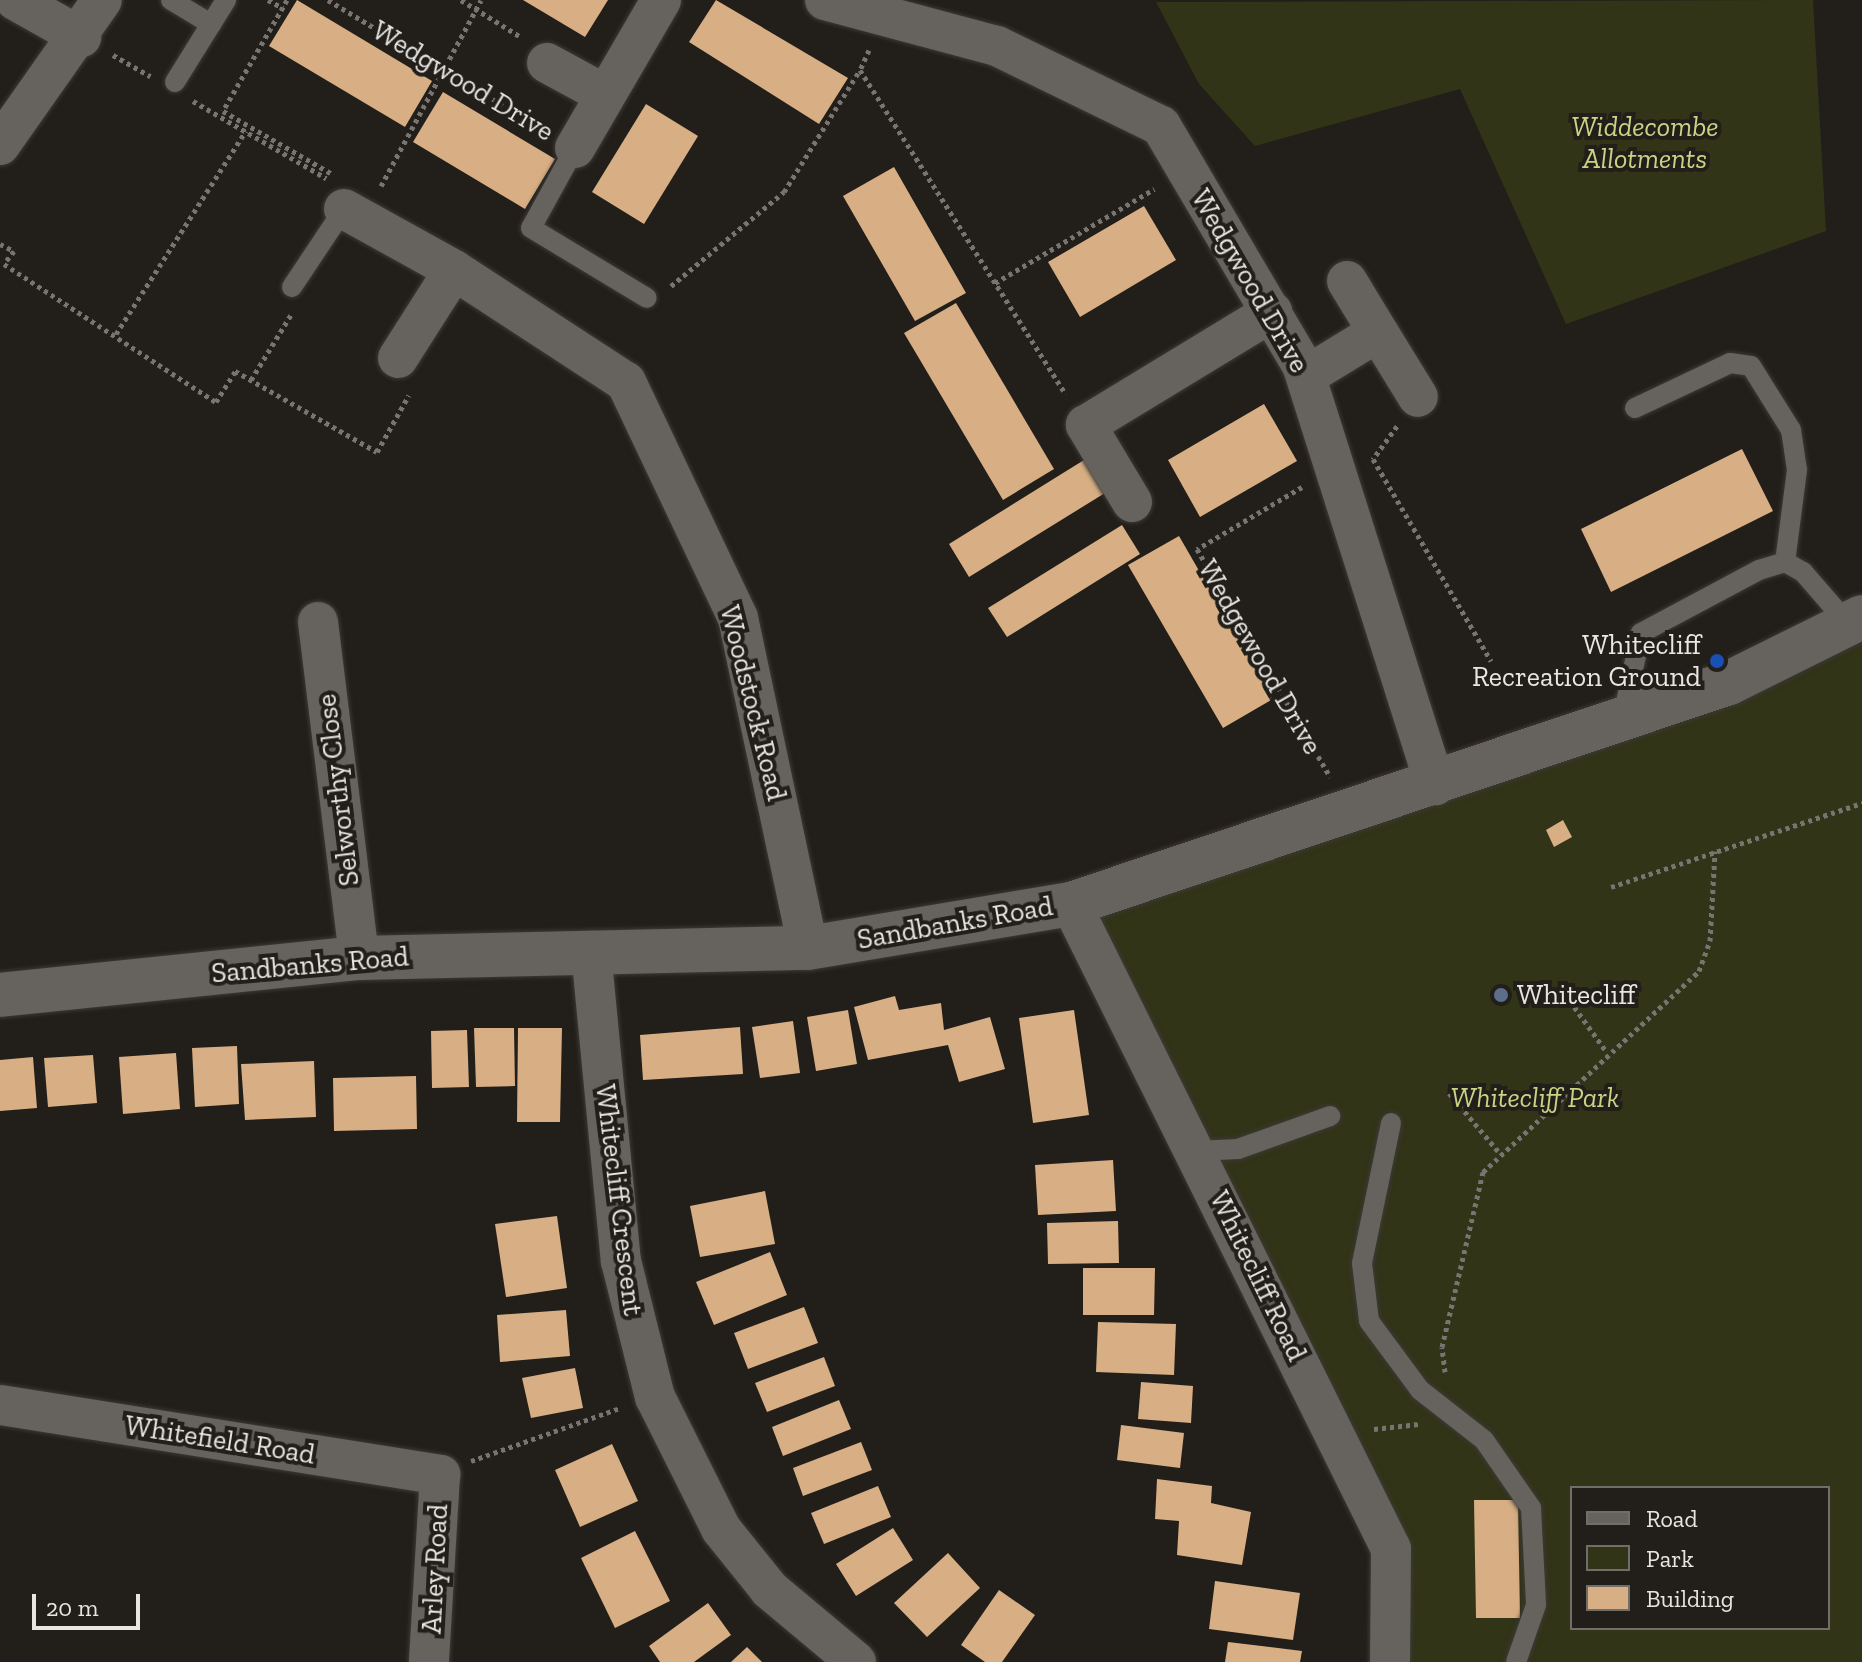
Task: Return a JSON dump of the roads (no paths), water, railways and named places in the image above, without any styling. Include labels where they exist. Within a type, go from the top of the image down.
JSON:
[{"type":"main road","name":"Sandbanks Road","points":[[0,995],[359,958],[808,948],[1071,904],[1435,785],[1729,683],[1855,621]]},
{"type":"street","points":[[15,0],[81,37]]},
{"type":"street","points":[[0,145],[81,37],[102,0]]},
{"type":"street","name":"Wedgwood Drive","points":[[575,148],[661,0]]},
{"type":"street","name":"Wedgwood Drive","points":[[825,0],[883,21],[997,46],[1161,126],[1272,312],[1306,376],[1435,785]]},
{"type":"street","points":[[547,63],[604,94]]},
{"type":"street","points":[[355,196],[454,270],[398,358]]},
{"type":"street","name":"Woodstock Road","points":[[454,270],[626,382],[738,618],[808,948]]},
{"type":"street","points":[[1347,281],[1418,397]]},
{"type":"street","points":[[1132,502],[1086,425],[1272,312]]},
{"type":"street","points":[[1306,376],[1378,332]]},
{"type":"street","name":"Selworthy Close","points":[[318,622],[359,958]]},
{"type":"street","name":"Whitecliff Road","points":[[1071,904],[1197,1151],[1391,1549],[1396,1638],[1390,1662]]},
{"type":"street","name":"Whitecliff Crescent","points":[[591,951],[621,1261],[655,1397],[721,1529],[770,1590],[856,1662]]},
{"type":"street","name":"Whitefield Road","points":[[0,1405],[440,1475]]},
{"type":"street","name":"Arley Road","points":[[429,1662],[440,1475]]},
{"type":"lane","points":[[171,0],[211,24]]},
{"type":"lane","points":[[175,82],[226,0]]},
{"type":"lane","points":[[575,148],[531,228],[647,298]]},
{"type":"lane","points":[[292,287],[355,196]]},
{"type":"lane","points":[[1635,408],[1730,363],[1751,366],[1791,430],[1797,470],[1785,562]]},
{"type":"lane","points":[[1785,562],[1855,621]]},
{"type":"lane","points":[[1622,720],[1641,633],[1785,562]]},
{"type":"lane","points":[[1197,1151],[1238,1149],[1330,1116]]},
{"type":"lane","points":[[1391,1123],[1362,1263],[1369,1321],[1420,1390],[1484,1440],[1531,1508],[1536,1605],[1516,1662]]},
{"type":"place","name":"Whitecliff Recreation Ground","points":[[1717,661]]},
{"type":"place","name":"Whitecliff","points":[[1501,995]]},
{"type":"park label","name":"Widdecombe Allotments","points":[[1645,143]]},
{"type":"park label","name":"Whitecliff Park","points":[[1535,1098]]}]
